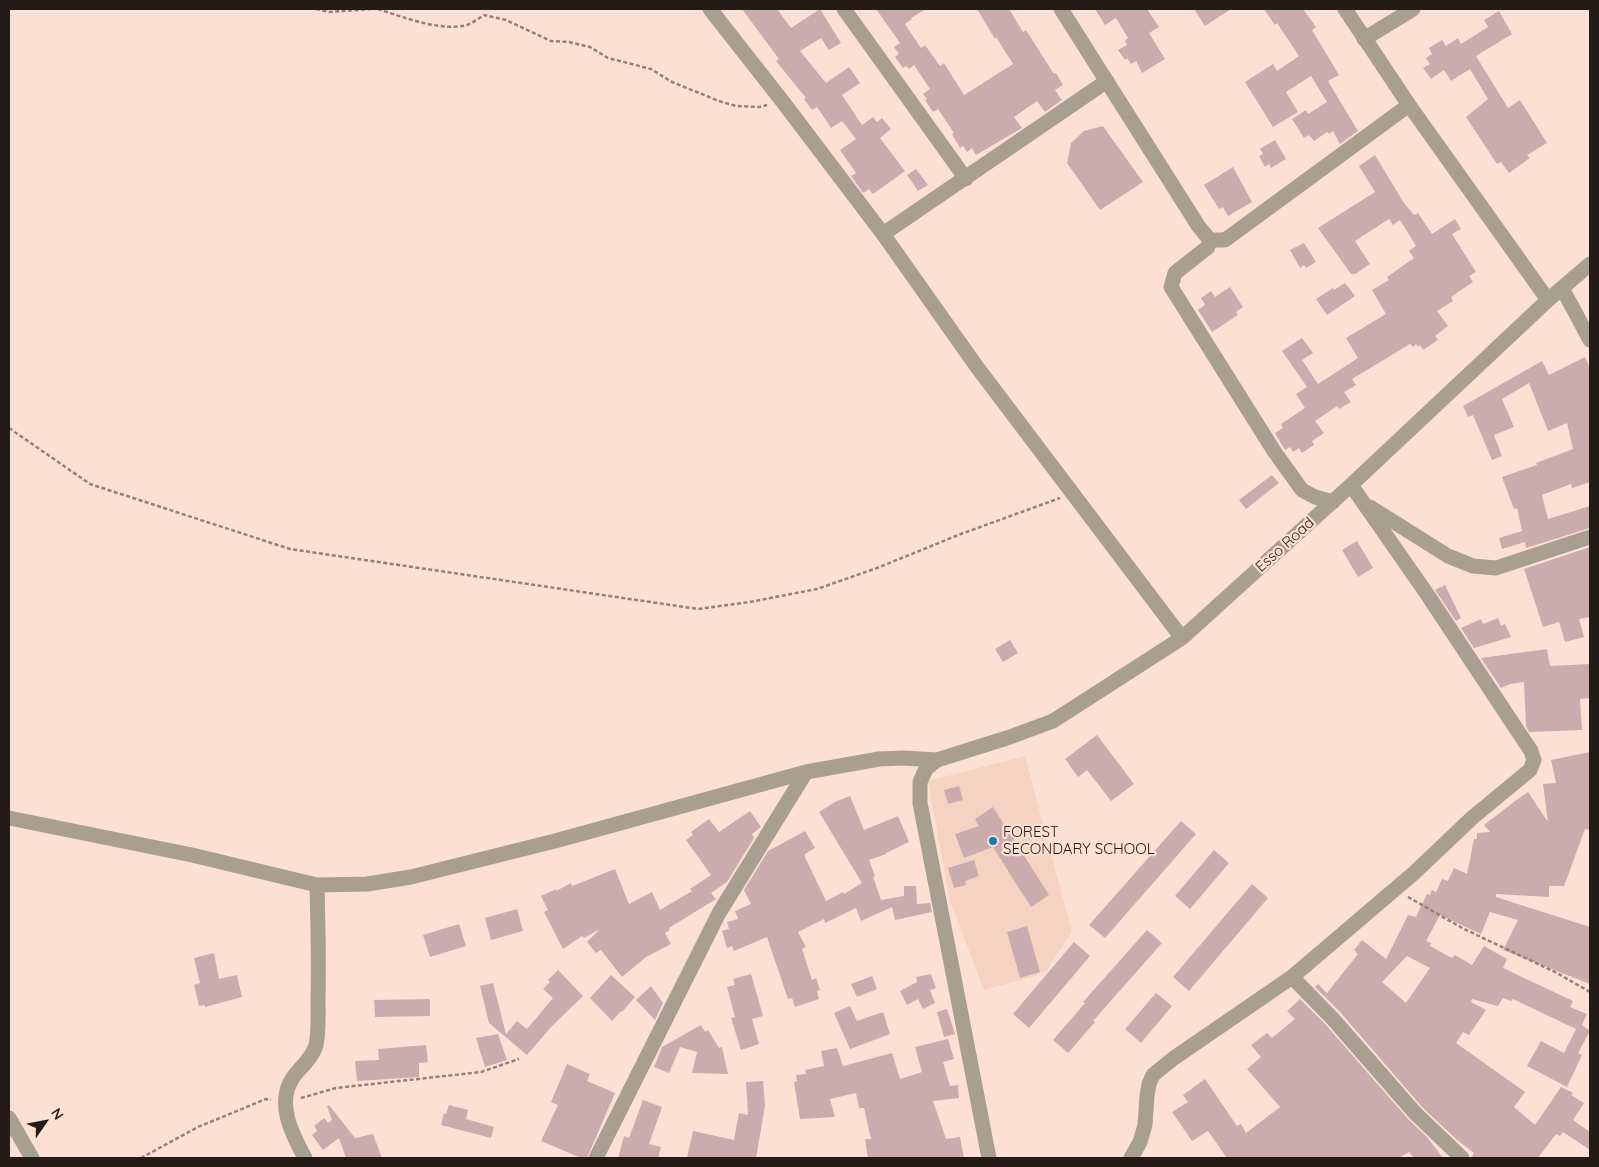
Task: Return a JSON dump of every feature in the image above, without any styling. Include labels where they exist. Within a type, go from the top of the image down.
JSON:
[{"type":"street","points":[[710,9],[884,234],[977,367],[1182,638]]},
{"type":"street","points":[[844,9],[966,179]]},
{"type":"street","points":[[1061,9],[1199,226],[1210,240]]},
{"type":"street","points":[[1345,9],[1409,105],[1548,300]]},
{"type":"street","points":[[1364,38],[1412,9]]},
{"type":"street","points":[[884,234],[1107,81]]},
{"type":"street","points":[[1210,240],[1225,240],[1409,105]]},
{"type":"street","points":[[1210,240],[1208,247],[1174,273],[1171,287],[1274,450],[1302,490],[1314,498],[1333,502]]},
{"type":"street","name":"Esso Road","points":[[937,760],[1053,721],[1182,638],[1333,502],[1548,300],[1590,264]]},
{"type":"street","points":[[1562,288],[1590,340]]},
{"type":"street","points":[[1131,1158],[1140,1142],[1145,1125],[1146,1096],[1148,1084],[1153,1075],[1174,1058],[1292,977],[1395,889],[1473,817],[1530,770],[1534,760],[1531,751],[1444,618],[1351,485]]},
{"type":"street","points":[[1364,504],[1448,556],[1473,566],[1496,568],[1590,537]]},
{"type":"street","points":[[9,818],[192,855],[317,885],[367,884],[411,877],[555,841],[806,772],[879,758],[937,760]]},
{"type":"street","points":[[937,760],[926,769],[920,782],[920,802],[989,1158]]},
{"type":"street","points":[[596,1158],[719,913],[806,772]]},
{"type":"street","points":[[305,1158],[286,1114],[287,1091],[293,1078],[316,1046],[319,962],[317,885]]},
{"type":"street","points":[[1292,977],[1333,1019],[1415,1113],[1462,1158]]},
{"type":"street","points":[[9,1118],[32,1158]]},
{"type":"path","points":[[316,9],[329,12],[371,9]]},
{"type":"path","points":[[378,9],[416,22],[453,27],[468,25],[484,15],[506,20],[551,41],[570,42],[590,47],[608,58],[651,69],[672,82],[736,106],[759,107],[783,102]]},
{"type":"path","points":[[9,428],[90,484],[290,549],[698,609],[750,602],[817,589],[1072,493]]},
{"type":"path","points":[[1395,889],[1464,929],[1557,972],[1590,992]]},
{"type":"path","points":[[140,1158],[198,1127],[266,1099],[278,1101],[287,1091],[297,1100],[336,1088],[481,1072],[519,1059]]},
{"type":"shaded area","name":"FOREST SECONDARY SCHOOL","points":[[1025,756],[1072,932],[1046,971],[1033,977],[984,990],[950,901],[928,781]]},
{"type":"building","points":[[742,9],[777,9],[791,28],[820,9],[841,43],[829,50],[821,38],[800,51],[826,83],[849,67],[860,83],[842,95],[862,125],[873,117],[877,122],[882,118],[891,129],[880,138],[905,171],[873,194],[869,189],[863,193],[851,176],[856,173],[840,150],[856,139],[842,121],[831,128],[817,107],[812,110],[804,99],[806,98],[776,61],[779,59]]},
{"type":"building","points":[[876,9],[926,9],[905,24],[921,48],[925,45],[940,66],[944,63],[964,95],[1013,64],[977,9],[1009,9],[1023,32],[1026,30],[1063,85],[1055,90],[1062,100],[1045,112],[1037,101],[1014,117],[1022,128],[976,155],[972,148],[967,152],[963,146],[960,148],[952,134],[954,133],[938,109],[933,112],[925,100],[927,99],[923,94],[930,89],[914,65],[909,69],[906,66],[903,68],[895,57],[899,54],[894,47],[900,43]]},
{"type":"building","points":[[1095,9],[1147,9],[1159,27],[1149,33],[1165,59],[1142,73],[1136,61],[1131,64],[1127,58],[1125,60],[1118,50],[1127,45],[1125,41],[1128,38],[1116,18],[1105,25]]},
{"type":"building","points":[[1194,9],[1231,9],[1205,26]]},
{"type":"building","points":[[1264,9],[1303,9],[1316,27],[1312,30],[1339,75],[1328,81],[1358,131],[1340,144],[1333,131],[1329,134],[1327,132],[1314,141],[1309,135],[1304,138],[1292,119],[1306,110],[1308,114],[1327,102],[1311,76],[1286,92],[1298,112],[1273,127],[1245,82],[1273,64],[1277,71],[1299,56],[1277,23],[1275,25]]},
{"type":"building","points":[[1499,11],[1512,34],[1476,56],[1508,108],[1520,100],[1547,143],[1527,155],[1530,158],[1509,173],[1501,162],[1497,164],[1466,117],[1488,99],[1470,69],[1451,81],[1444,70],[1431,79],[1423,68],[1430,64],[1426,58],[1432,54],[1429,48],[1442,40],[1446,46],[1458,38],[1461,44],[1488,27],[1484,20]]},
{"type":"building","points":[[1103,126],[1143,182],[1100,210],[1067,163],[1071,143],[1084,131]]},
{"type":"building","points":[[1275,140],[1286,159],[1271,168],[1269,164],[1265,167],[1259,156],[1263,154],[1260,149]]},
{"type":"building","points":[[1375,155],[1404,203],[1414,215],[1418,213],[1432,234],[1455,219],[1461,229],[1452,234],[1476,272],[1469,276],[1473,282],[1451,297],[1453,301],[1437,311],[1448,326],[1435,336],[1438,340],[1423,350],[1420,345],[1418,347],[1416,344],[1413,347],[1410,344],[1352,379],[1356,385],[1344,392],[1351,402],[1339,409],[1337,406],[1315,421],[1324,433],[1312,441],[1314,445],[1302,453],[1299,448],[1293,452],[1290,447],[1285,450],[1275,433],[1283,428],[1281,424],[1305,408],[1296,394],[1307,387],[1282,351],[1302,338],[1313,353],[1302,360],[1318,384],[1358,358],[1346,338],[1386,314],[1372,290],[1389,280],[1387,277],[1414,258],[1409,251],[1416,246],[1400,220],[1393,225],[1389,219],[1355,241],[1370,264],[1355,274],[1351,274],[1318,228],[1375,192],[1359,166]]},
{"type":"building","points":[[1233,167],[1252,202],[1228,216],[1223,207],[1219,209],[1204,185]]},
{"type":"building","points":[[916,169],[928,185],[918,191],[907,175]]},
{"type":"building","points":[[1304,243],[1316,262],[1306,268],[1304,265],[1300,268],[1290,250]]},
{"type":"building","points":[[1345,283],[1355,296],[1327,315],[1316,299]]},
{"type":"building","points":[[1230,287],[1243,307],[1236,312],[1238,315],[1212,332],[1198,310],[1205,305],[1201,298],[1211,291],[1215,297]]},
{"type":"building","points":[[1585,357],[1590,368],[1590,482],[1572,488],[1571,484],[1542,495],[1548,519],[1590,506],[1590,528],[1526,548],[1525,542],[1502,549],[1499,538],[1522,531],[1517,508],[1514,509],[1502,477],[1537,465],[1536,463],[1573,449],[1567,423],[1548,431],[1529,383],[1502,399],[1514,427],[1494,435],[1502,456],[1492,460],[1473,415],[1468,417],[1463,406],[1542,361],[1549,375]]},
{"type":"building","points":[[1272,475],[1279,483],[1246,509],[1239,500]]},
{"type":"building","points":[[1357,541],[1373,568],[1358,577],[1342,550]]},
{"type":"building","points":[[1590,547],[1590,617],[1579,619],[1584,637],[1565,642],[1559,622],[1543,627],[1524,569]]},
{"type":"building","points":[[1445,585],[1461,618],[1456,621],[1435,590]]},
{"type":"building","points":[[1498,618],[1501,626],[1505,624],[1511,637],[1474,648],[1461,628],[1481,619],[1483,624]]},
{"type":"building","points":[[1010,640],[1018,653],[1003,662],[995,649]]},
{"type":"building","points":[[1547,649],[1550,666],[1590,664],[1590,698],[1580,699],[1582,730],[1529,732],[1526,726],[1524,682],[1510,684],[1501,688],[1481,658]]},
{"type":"building","points":[[1097,735],[1134,784],[1111,801],[1087,770],[1078,777],[1065,759]]},
{"type":"building","points":[[1590,752],[1590,830],[1585,829],[1564,886],[1549,886],[1549,897],[1496,894],[1496,897],[1590,927],[1590,984],[1503,950],[1518,920],[1490,912],[1481,934],[1440,915],[1426,941],[1431,943],[1430,946],[1452,958],[1455,955],[1472,965],[1484,946],[1507,959],[1503,968],[1573,1001],[1570,1007],[1587,1014],[1582,1025],[1590,1031],[1578,1053],[1582,1055],[1567,1087],[1527,1066],[1541,1041],[1564,1053],[1576,1029],[1513,999],[1511,1001],[1503,998],[1498,1006],[1472,999],[1471,1002],[1486,1010],[1469,1035],[1463,1032],[1456,1043],[1525,1092],[1514,1107],[1535,1125],[1561,1087],[1573,1093],[1571,1095],[1584,1103],[1573,1120],[1590,1132],[1590,1150],[1563,1132],[1560,1136],[1556,1134],[1538,1158],[1471,1158],[1474,1153],[1422,1107],[1340,1012],[1315,987],[1318,984],[1327,993],[1358,954],[1354,950],[1362,940],[1386,959],[1408,915],[1416,917],[1427,894],[1430,895],[1432,890],[1436,892],[1442,879],[1448,881],[1454,868],[1467,874],[1477,833],[1490,832],[1484,825],[1515,801],[1528,792],[1548,822],[1543,784],[1556,783],[1551,760]],"holes":[[[1407,956],[1430,968],[1406,1003],[1382,982]]]},
{"type":"building","points":[[959,786],[963,800],[948,804],[944,790]]},
{"type":"building","points":[[850,796],[864,830],[898,816],[909,842],[886,854],[869,860],[881,900],[904,896],[904,886],[916,886],[917,904],[930,903],[932,912],[895,920],[892,907],[861,921],[856,908],[825,923],[824,919],[798,932],[806,947],[802,949],[812,980],[816,978],[820,990],[817,991],[819,999],[795,1007],[792,998],[788,999],[767,937],[734,951],[732,946],[727,948],[722,931],[729,929],[727,922],[738,919],[735,911],[751,904],[744,890],[768,851],[805,831],[815,848],[805,854],[805,857],[826,901],[843,892],[844,894],[862,883],[819,812],[835,802]]},
{"type":"building","points":[[993,807],[1049,895],[1031,907],[993,847],[964,858],[955,834],[979,826],[975,819]]},
{"type":"building","points":[[750,811],[761,827],[752,834],[754,838],[727,882],[711,893],[716,899],[669,928],[670,930],[665,933],[671,944],[646,957],[622,977],[601,950],[596,953],[587,942],[600,929],[584,938],[582,936],[563,949],[544,912],[548,910],[541,896],[571,883],[572,886],[615,869],[629,904],[652,892],[660,910],[692,891],[690,889],[711,875],[686,840],[693,835],[691,832],[709,819],[719,832]]},
{"type":"building","points":[[1181,821],[1196,834],[1105,938],[1089,925]]},
{"type":"building","points":[[1214,850],[1229,863],[1190,909],[1175,896]]},
{"type":"building","points":[[974,860],[979,876],[965,881],[966,885],[954,888],[948,868]]},
{"type":"building","points":[[1252,884],[1268,898],[1189,991],[1173,977]]},
{"type":"building","points":[[517,909],[523,931],[491,940],[485,918]]},
{"type":"building","points":[[459,924],[466,946],[430,957],[423,935]]},
{"type":"building","points":[[1027,926],[1040,972],[1020,978],[1007,932]]},
{"type":"building","points":[[1147,930],[1162,943],[1093,1021],[1095,1022],[1068,1053],[1053,1040],[1085,1003],[1083,1002]]},
{"type":"building","points":[[1074,942],[1090,956],[1029,1028],[1013,1014]]},
{"type":"building","points":[[214,953],[219,979],[237,975],[242,997],[205,1007],[205,1005],[199,1006],[194,985],[200,983],[194,958]]},
{"type":"building","points":[[558,970],[583,996],[552,1026],[527,1055],[489,1023],[480,986],[493,983],[506,1034],[517,1021],[527,1029],[553,998],[543,989],[550,982],[548,980]]},
{"type":"building","points":[[751,974],[763,1016],[752,1019],[759,1044],[741,1050],[731,1018],[735,1017],[727,987],[735,985],[733,979]]},
{"type":"building","points":[[931,974],[936,988],[930,990],[935,1003],[923,1009],[918,999],[907,1005],[900,991],[917,982],[916,977]]},
{"type":"building","points":[[611,975],[635,997],[612,1021],[590,998]]},
{"type":"building","points":[[872,976],[877,989],[857,997],[851,984]]},
{"type":"building","points":[[651,986],[663,1003],[655,1020],[636,1000]]},
{"type":"building","points":[[1156,993],[1172,1006],[1141,1043],[1125,1029]]},
{"type":"building","points":[[430,999],[430,1016],[375,1017],[374,1000]]},
{"type":"building","points":[[1300,999],[1326,1025],[1408,1119],[1427,1137],[1443,1158],[1414,1158],[1409,1152],[1399,1158],[1227,1158],[1208,1131],[1192,1141],[1172,1112],[1188,1102],[1183,1095],[1205,1079],[1237,1126],[1241,1124],[1246,1133],[1280,1107],[1247,1069],[1261,1057],[1251,1045],[1267,1033],[1272,1038],[1295,1019],[1287,1011]]},
{"type":"building","points":[[850,1006],[857,1021],[883,1012],[890,1034],[850,1049],[834,1013]]},
{"type":"building","points":[[947,1009],[955,1034],[944,1037],[937,1012]]},
{"type":"building","points":[[701,1025],[705,1032],[708,1030],[719,1048],[722,1047],[728,1074],[692,1073],[697,1052],[680,1047],[669,1073],[654,1067],[662,1047]]},
{"type":"building","points":[[498,1034],[507,1060],[485,1067],[476,1038]]},
{"type":"building","points":[[948,1039],[954,1059],[943,1062],[950,1086],[958,1085],[959,1098],[933,1101],[946,1139],[960,1137],[964,1158],[868,1158],[865,1139],[871,1139],[864,1108],[859,1108],[856,1093],[830,1099],[835,1117],[800,1119],[794,1082],[797,1081],[796,1075],[806,1074],[805,1070],[824,1066],[821,1051],[837,1048],[843,1066],[892,1053],[900,1079],[922,1072],[915,1047]]},
{"type":"building","points":[[426,1045],[428,1062],[419,1063],[419,1077],[357,1081],[355,1061],[379,1060],[378,1049]]},
{"type":"building","points":[[567,1064],[590,1074],[587,1081],[615,1093],[587,1158],[581,1158],[541,1141],[558,1105],[551,1102]]},
{"type":"building","points":[[763,1081],[765,1106],[756,1158],[687,1158],[693,1131],[734,1140],[739,1113],[748,1115],[746,1082]]},
{"type":"building","points":[[643,1100],[662,1107],[649,1144],[661,1147],[658,1158],[618,1158],[624,1136],[629,1138]]},
{"type":"building","points":[[329,1105],[355,1138],[373,1134],[382,1158],[346,1158],[339,1138],[323,1150],[312,1135],[317,1131],[314,1126],[324,1118],[328,1123],[332,1120],[327,1106]]},
{"type":"building","points":[[449,1105],[468,1110],[466,1119],[494,1127],[491,1138],[441,1125],[444,1113],[446,1114]]},
{"type":"place","name":"FOREST SECONDARY SCHOOL","points":[[993,841]]}]
